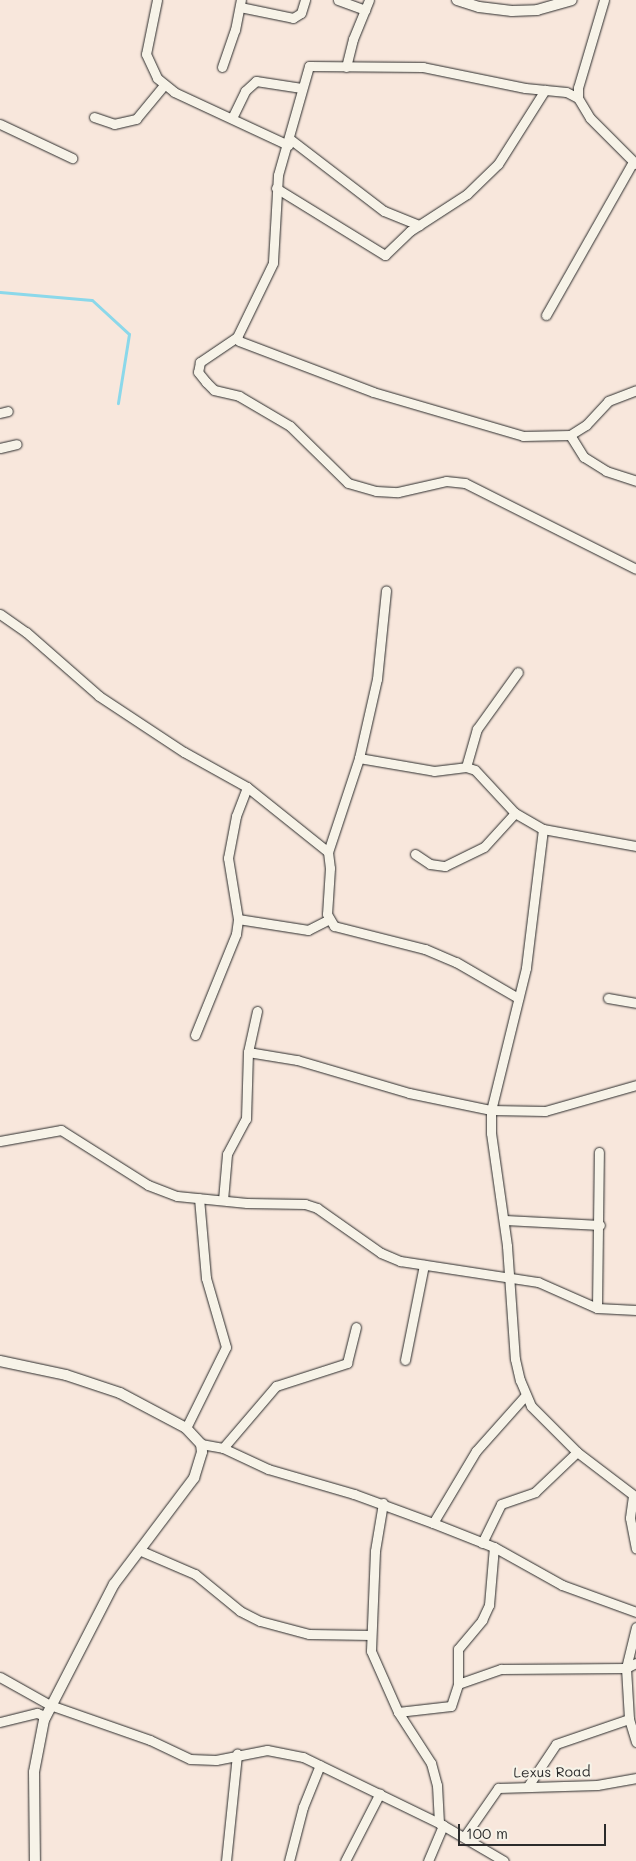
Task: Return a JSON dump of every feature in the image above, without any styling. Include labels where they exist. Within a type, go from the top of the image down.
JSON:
[{"type":"street","points":[[157,0],[146,54],[164,85],[232,118],[289,142],[384,211],[419,225]]},
{"type":"street","points":[[222,67],[240,4],[293,18],[301,13],[305,0]]},
{"type":"street","points":[[338,0],[365,10]]},
{"type":"street","points":[[346,67],[369,0]]},
{"type":"street","points":[[457,0],[479,7],[512,11],[538,10],[572,0]]},
{"type":"street","points":[[546,314],[634,163],[590,118],[578,98],[578,88],[604,0]]},
{"type":"street","points":[[578,98],[545,90],[422,68],[309,66],[301,88],[276,188],[273,263],[236,337],[200,362],[198,372],[214,390],[239,396],[290,426],[348,483],[376,491],[398,492],[446,481],[465,483],[636,569]]},
{"type":"street","points":[[232,118],[245,91],[256,81],[301,88]]},
{"type":"street","points":[[94,117],[114,124],[136,119],[164,85]]},
{"type":"street","points":[[276,188],[379,254],[389,254],[402,237],[467,194],[498,164],[545,90]]},
{"type":"street","points":[[0,124],[72,158]]},
{"type":"street","points":[[236,337],[239,341],[373,392],[523,436],[570,435],[586,425],[608,400],[636,390]]},
{"type":"street","points":[[570,435],[584,457],[606,471],[636,481]]},
{"type":"street","points":[[0,448],[17,444]]},
{"type":"street","points":[[328,920],[328,852],[359,758],[378,679],[386,590]]},
{"type":"street","points":[[0,614],[26,632],[99,696],[184,752],[247,787],[328,852]]},
{"type":"street","points":[[466,767],[477,730],[518,672]]},
{"type":"street","points":[[359,758],[434,771],[466,767],[475,770],[515,814],[543,830],[636,846]]},
{"type":"street","points":[[195,1035],[208,1008],[238,919],[228,858],[236,816],[247,787]]},
{"type":"street","points":[[415,854],[430,864],[445,866],[484,847],[515,814]]},
{"type":"street","points":[[543,830],[531,936],[491,1110],[491,1133],[505,1220],[516,1359],[525,1396],[544,1421],[578,1452],[634,1497],[630,1518],[636,1548]]},
{"type":"street","points":[[238,919],[308,930],[328,920]]},
{"type":"street","points":[[328,920],[342,930],[425,949],[456,962],[518,998]]},
{"type":"street","points":[[608,998],[636,1003]]},
{"type":"street","points":[[222,1200],[227,1154],[246,1119],[248,1052],[256,1011]]},
{"type":"street","points":[[248,1052],[297,1060],[409,1093],[491,1110],[545,1111],[636,1085]]},
{"type":"street","points":[[0,1141],[61,1130],[148,1185],[177,1196],[305,1204],[317,1208],[381,1253],[424,1265],[538,1282],[597,1308],[636,1310]]},
{"type":"street","points":[[597,1308],[600,1224],[599,1152]]},
{"type":"street","points":[[186,1428],[226,1347],[206,1278],[199,1198]]},
{"type":"street","points":[[505,1220],[600,1224]]},
{"type":"street","points":[[405,1360],[424,1265]]},
{"type":"street","points":[[222,1448],[276,1386],[347,1363],[356,1327]]},
{"type":"street","points":[[0,1361],[94,1383],[133,1399],[186,1428],[201,1444],[222,1448],[268,1469],[383,1504],[433,1522],[494,1547],[562,1585],[636,1612]]},
{"type":"street","points":[[433,1522],[476,1451],[525,1396]]},
{"type":"street","points":[[35,1861],[34,1772],[38,1739],[50,1705],[114,1584],[194,1478],[200,1464],[201,1444]]},
{"type":"street","points":[[482,1543],[501,1504],[535,1492],[578,1452]]},
{"type":"street","points":[[383,1504],[375,1551],[371,1635],[374,1662],[398,1712],[430,1763],[437,1785],[441,1824],[428,1861]]},
{"type":"street","points":[[398,1712],[450,1706],[458,1684],[458,1649],[482,1620],[489,1605],[494,1547]]},
{"type":"street","points":[[139,1550],[210,1583],[240,1611],[260,1621],[309,1634],[371,1635]]},
{"type":"street","points":[[636,1627],[626,1668],[629,1719],[636,1742]]},
{"type":"street","points":[[458,1684],[514,1666],[626,1668],[636,1663]]},
{"type":"street","points":[[0,1676],[50,1705],[150,1740],[190,1759],[216,1760],[237,1754],[267,1750],[285,1751],[380,1793],[441,1824],[504,1861]]},
{"type":"street","points":[[0,1722],[37,1713],[46,1716]]},
{"type":"street","points":[[528,1786],[556,1744],[629,1719]]},
{"type":"street","points":[[226,1861],[237,1754]]},
{"type":"street","points":[[289,1861],[303,1807],[320,1765]]},
{"type":"street","name":"Lexus Road","points":[[464,1837],[498,1788],[605,1785],[636,1778]]},
{"type":"street","points":[[345,1861],[380,1793]]},
{"type":"waterway","points":[[0,292],[92,300],[129,334],[118,403]]}]
